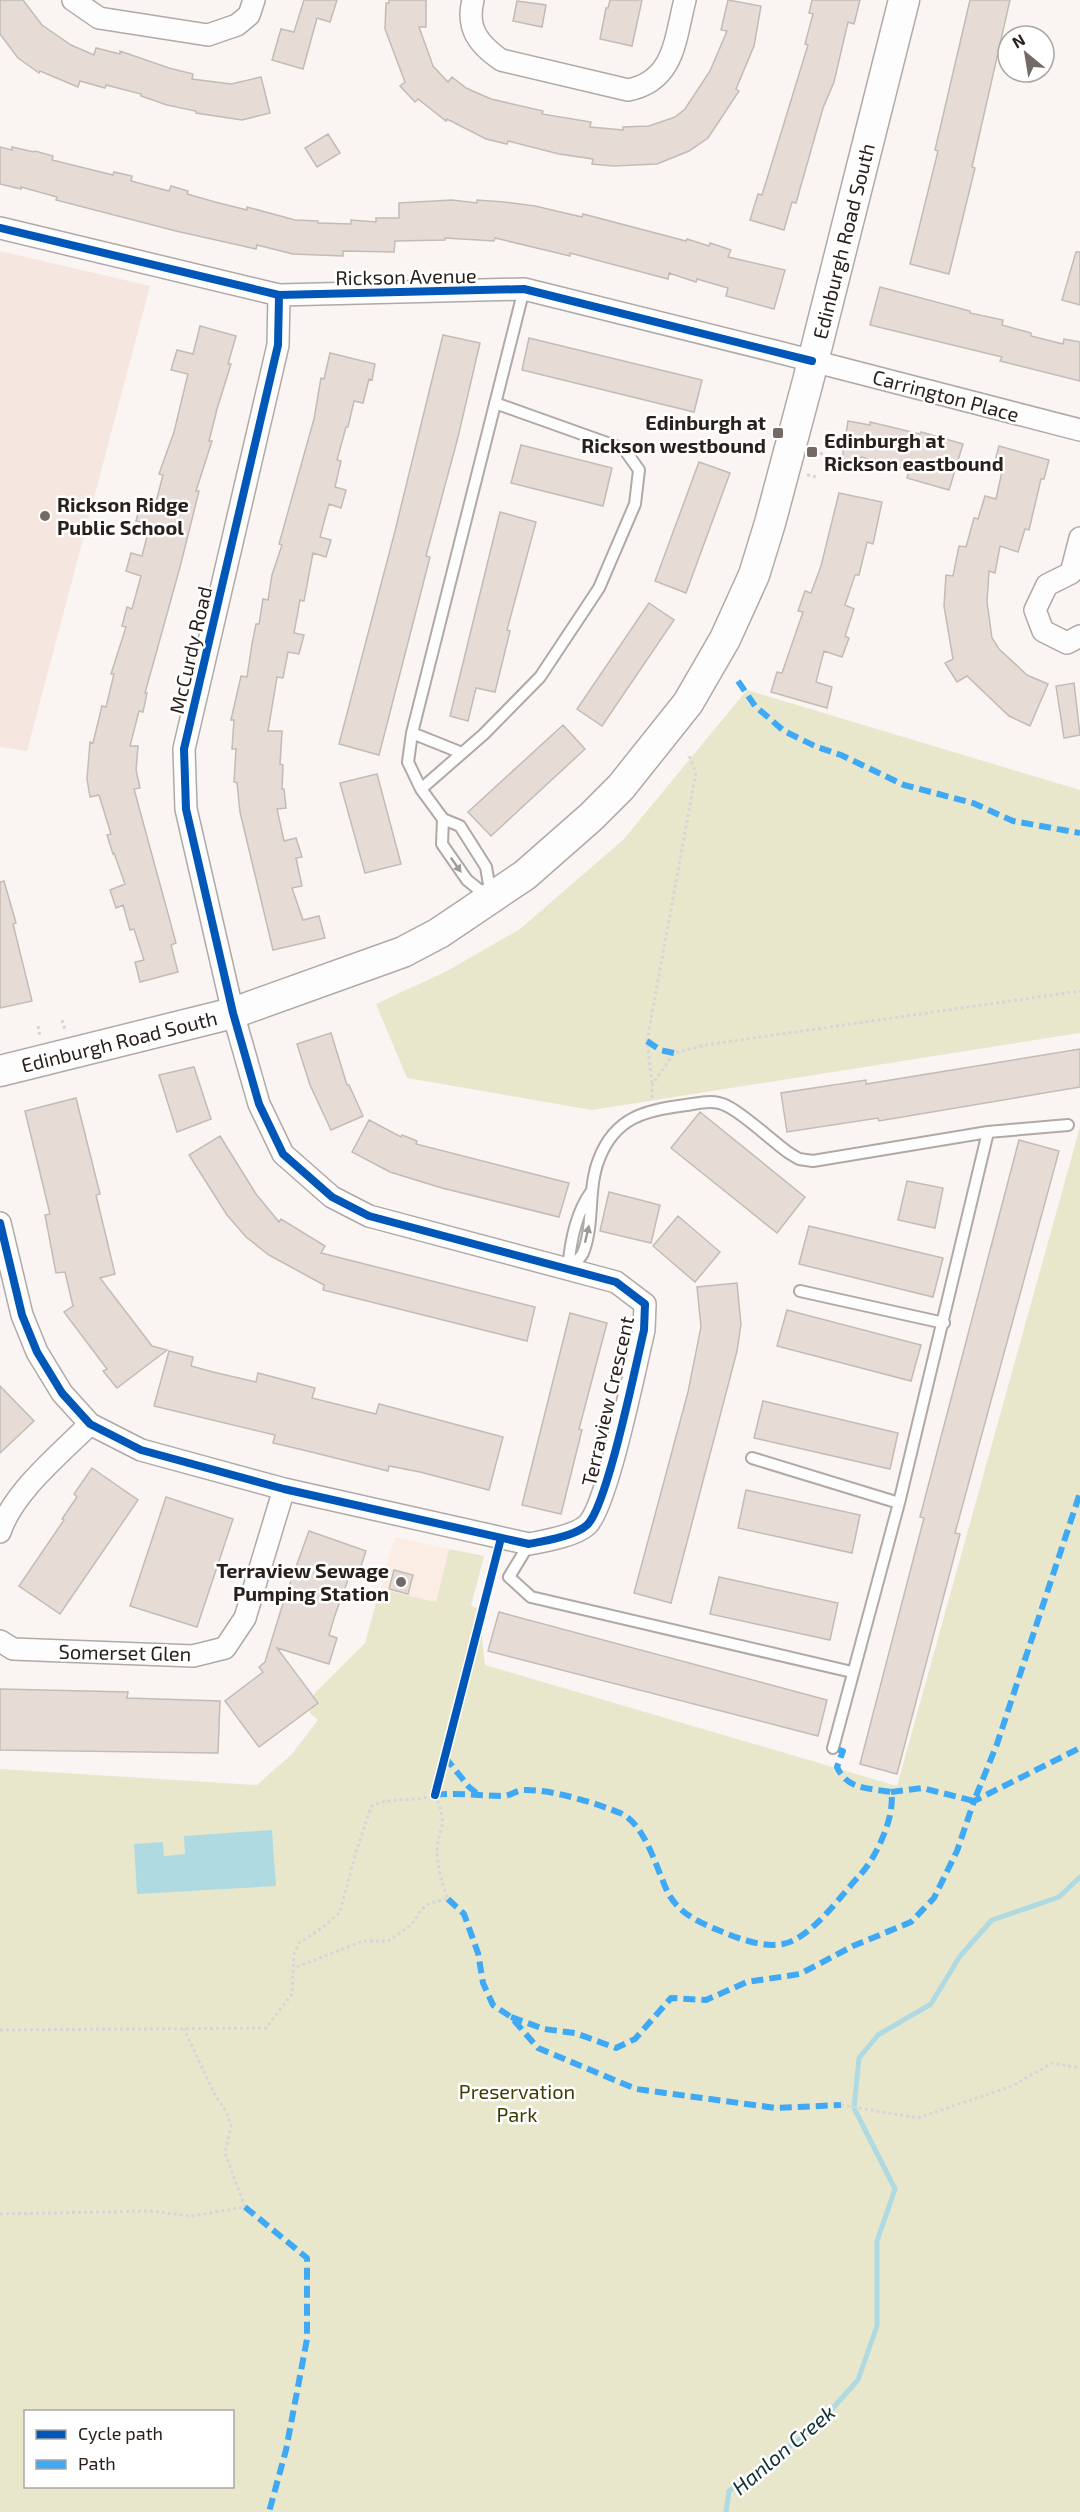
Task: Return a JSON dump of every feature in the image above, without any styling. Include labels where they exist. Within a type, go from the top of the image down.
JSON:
[{"type":"main road","name":"Edinburgh Road South","points":[[0,1071],[232,1013],[403,951],[439,933],[525,874],[591,817],[621,787],[688,703],[725,639],[754,575],[770,523],[904,0]]},
{"type":"street","points":[[73,0],[99,18],[208,35],[237,25],[249,15],[254,0]]},
{"type":"street","points":[[472,0],[471,24],[476,39],[487,51],[501,60],[628,90],[642,87],[663,72],[670,59],[685,0]]},
{"type":"street","name":"Rickson Avenue","points":[[0,228],[279,296],[524,289],[812,361]]},
{"type":"street","name":"McCurdy Road","points":[[232,1013],[186,809],[184,749],[278,345],[279,296]]},
{"type":"street","name":"Carrington Place","points":[[812,361],[1080,430]]},
{"type":"street","points":[[1080,538],[1076,578],[1047,585],[1035,610],[1043,631],[1067,643],[1080,636]]},
{"type":"street","name":"Terraview Crescent","points":[[0,1223],[22,1315],[37,1352],[62,1393],[90,1424],[141,1450],[284,1489],[529,1544],[560,1537],[587,1525],[603,1494],[644,1330],[645,1304],[616,1282],[369,1216],[332,1197],[283,1154],[259,1104],[232,1013]]},
{"type":"street","points":[[0,1532],[4,1518],[32,1482],[90,1424]]},
{"type":"street","name":"Somerset Glen","points":[[0,1641],[13,1649],[193,1656],[225,1648],[245,1618],[284,1489]]},
{"type":"lane","points":[[491,899],[486,867],[460,826],[443,819],[421,789],[408,762],[412,733],[524,289]]},
{"type":"lane","points":[[421,789],[462,753],[540,677],[600,588],[635,504],[639,470],[624,449],[495,403]]},
{"type":"lane","points":[[412,733],[462,753]]},
{"type":"lane","points":[[443,819],[442,844],[467,880],[491,899]]},
{"type":"lane","points":[[568,1270],[582,1254],[592,1209],[591,1192],[599,1160],[611,1135],[630,1119],[655,1109],[711,1101],[727,1106],[799,1160],[988,1132],[1068,1125]]},
{"type":"lane","points":[[832,1748],[899,1503],[988,1132]]},
{"type":"lane","points":[[800,1291],[944,1323]]},
{"type":"lane","points":[[752,1458],[899,1503]]},
{"type":"lane","points":[[529,1544],[509,1577],[531,1597],[852,1672]]},
{"type":"path","points":[[812,452],[823,454]]},
{"type":"path","points":[[806,474],[817,477]]},
{"type":"path","points":[[655,1109],[647,1041],[696,772],[687,753]]},
{"type":"path","points":[[652,1085],[674,1053],[705,1045],[1080,991]]},
{"type":"path","points":[[62,1020],[66,1035]]},
{"type":"path","points":[[38,1026],[41,1041]]},
{"type":"path","points":[[294,1968],[363,1941],[388,1941],[411,1925],[422,1908],[430,1903],[448,1899],[442,1886],[438,1858],[438,1839],[443,1825],[441,1810],[435,1795],[438,1785]]},
{"type":"path","points":[[0,2030],[266,2028],[292,1994],[294,1954],[299,1943],[322,1928],[339,1912],[371,1807],[386,1801],[423,1800],[435,1795]]},
{"type":"path","points":[[0,2214],[150,2211],[191,2216],[245,2207],[225,2153],[231,2126],[226,2111],[215,2096],[184,2029]]},
{"type":"path","points":[[841,2105],[918,2118],[1012,2086],[1052,2063],[1080,2068]]},
{"type":"shaded area","name":"Rickson Ridge Public School","points":[[0,251],[150,286],[27,751],[0,747]]},
{"type":"shaded area","points":[[395,1537],[449,1549],[436,1602],[380,1589]]},
{"type":"green space","points":[[747,690],[1080,790],[1080,1033],[592,1110],[407,1078],[376,1004],[447,971],[520,929],[623,840]]},
{"type":"green space","name":"Preservation Park","points":[[1080,1127],[1080,2512],[0,2512],[0,1769],[257,1785],[292,1754],[318,1720],[310,1713],[313,1695],[365,1643],[380,1589],[436,1602],[449,1549],[484,1556],[471,1606],[479,1609],[485,1665],[897,1786]]},
{"type":"water","points":[[272,1830],[276,1886],[137,1894],[134,1844],[163,1842],[164,1856],[185,1854],[184,1836]]},
{"type":"building","points":[[0,0],[23,0],[42,25],[71,45],[94,55],[96,48],[120,54],[120,51],[193,74],[192,79],[231,84],[261,77],[270,113],[242,120],[196,113],[196,111],[167,105],[141,96],[141,94],[106,85],[105,88],[80,81],[78,87],[40,71],[39,73],[18,58],[0,34]]},
{"type":"building","points":[[304,0],[337,0],[330,22],[317,18],[303,69],[272,60],[281,29],[294,32]]},
{"type":"building","points":[[389,0],[426,0],[426,27],[419,27],[433,66],[448,82],[452,77],[466,88],[491,99],[543,111],[542,114],[591,122],[590,127],[623,130],[623,127],[649,126],[675,117],[685,109],[710,71],[727,31],[721,30],[728,0],[761,6],[754,46],[736,89],[739,91],[708,138],[689,151],[657,164],[613,166],[592,164],[593,159],[559,154],[508,141],[507,144],[486,139],[447,119],[446,121],[418,99],[415,102],[400,86],[405,82],[385,29],[386,3],[389,3]]},
{"type":"building","points":[[610,0],[642,0],[632,46],[600,39],[606,8]]},
{"type":"building","points":[[812,0],[860,0],[854,24],[848,22],[834,82],[823,108],[796,203],[792,202],[784,230],[750,220],[758,194],[762,195],[808,45],[805,44],[813,14],[809,13]]},
{"type":"building","points":[[970,0],[1010,0],[1005,24],[996,24],[996,62],[972,167],[975,168],[949,274],[910,264],[938,151],[935,150]]},
{"type":"building","points":[[517,1],[546,5],[542,27],[513,21]]},
{"type":"building","points":[[328,134],[340,153],[317,167],[305,148]]},
{"type":"building","points":[[0,147],[35,151],[53,156],[52,160],[113,175],[114,172],[132,176],[131,181],[169,191],[171,186],[188,191],[187,194],[215,202],[247,210],[247,207],[295,220],[351,224],[351,220],[376,222],[376,218],[399,218],[399,203],[452,200],[477,203],[477,200],[504,202],[535,206],[582,217],[583,214],[686,241],[687,239],[709,246],[710,243],[731,250],[728,257],[785,270],[774,309],[726,296],[728,288],[697,279],[696,282],[669,273],[668,279],[570,253],[570,256],[495,238],[494,241],[445,238],[445,240],[395,241],[394,252],[343,251],[343,256],[293,254],[257,245],[256,249],[56,200],[57,197],[21,187],[21,189],[0,184]]},
{"type":"building","points":[[1076,252],[1080,252],[1080,305],[1062,300]]},
{"type":"building","points":[[880,287],[1003,320],[1002,325],[1031,333],[1031,336],[1063,344],[1064,339],[1080,342],[1080,381],[1000,361],[1002,357],[870,325]]},
{"type":"building","points":[[200,326],[236,336],[228,364],[231,364],[209,441],[212,441],[196,491],[199,491],[180,567],[145,693],[147,693],[143,712],[139,711],[130,746],[138,746],[136,770],[140,788],[134,789],[176,943],[171,945],[178,972],[140,982],[135,962],[144,960],[134,929],[130,930],[123,905],[116,908],[110,890],[125,884],[107,835],[111,834],[99,795],[90,797],[87,779],[90,742],[93,743],[102,706],[106,707],[114,674],[111,674],[126,627],[122,626],[127,607],[132,609],[141,576],[126,571],[131,553],[142,556],[150,525],[136,521],[141,502],[155,506],[163,475],[159,474],[174,432],[188,374],[171,370],[177,350],[193,354]]},
{"type":"building","points":[[443,335],[480,343],[426,556],[430,557],[379,755],[339,744]]},
{"type":"building","points":[[529,338],[702,380],[694,412],[522,370]]},
{"type":"building","points":[[330,353],[375,364],[372,380],[369,379],[363,403],[354,401],[348,427],[346,427],[337,460],[341,461],[335,487],[346,490],[341,508],[329,504],[320,537],[331,540],[326,557],[313,553],[304,601],[300,600],[294,633],[304,635],[299,654],[288,652],[283,678],[277,677],[268,731],[282,731],[280,764],[283,765],[282,789],[284,789],[286,808],[277,809],[284,841],[296,838],[302,857],[296,858],[302,886],[292,888],[303,920],[319,916],[325,938],[273,950],[240,812],[237,783],[234,782],[236,749],[232,749],[234,720],[231,720],[241,676],[247,677],[256,624],[259,624],[263,599],[268,600],[272,575],[282,545],[279,544],[314,419],[321,378],[324,379]]},
{"type":"building","points":[[848,421],[870,425],[870,422],[920,434],[921,432],[963,444],[949,490],[907,478],[909,470],[861,457],[860,463],[842,460]]},
{"type":"building","points":[[521,445],[612,468],[603,506],[511,483]]},
{"type":"building","points":[[999,446],[1049,460],[1044,479],[1041,479],[1029,530],[1025,529],[1018,552],[1000,546],[995,573],[989,571],[987,602],[992,638],[999,649],[1027,675],[1048,684],[1030,726],[1009,716],[967,676],[957,682],[945,663],[953,659],[944,606],[946,575],[953,576],[959,546],[966,547],[974,518],[978,519],[985,496],[996,499],[1003,467],[994,465]]},
{"type":"building","points":[[699,462],[730,473],[686,593],[655,581]]},
{"type":"building","points":[[839,493],[882,502],[873,544],[867,542],[859,575],[855,575],[845,605],[854,609],[845,636],[849,638],[842,657],[824,651],[816,682],[832,687],[827,708],[771,692],[777,672],[782,673],[803,612],[798,611],[805,591],[811,593],[821,566]]},
{"type":"building","points":[[500,512],[536,522],[507,630],[510,631],[495,692],[476,688],[468,721],[450,716]]},
{"type":"building","points":[[649,603],[674,620],[602,726],[577,709]]},
{"type":"building","points":[[1074,683],[1080,735],[1064,738],[1056,686]]},
{"type":"building","points":[[563,725],[585,749],[491,836],[468,812]]},
{"type":"building","points":[[377,774],[401,864],[365,873],[340,783]]},
{"type":"building","points":[[4,881],[16,923],[13,924],[32,1001],[0,1008],[0,882]]},
{"type":"building","points":[[331,1033],[347,1085],[363,1116],[331,1130],[310,1085],[297,1044]]},
{"type":"building","points":[[1080,1049],[1080,1087],[879,1121],[878,1118],[787,1132],[781,1093],[866,1080],[866,1084]]},
{"type":"building","points":[[194,1067],[211,1119],[177,1132],[159,1075]]},
{"type":"building","points":[[76,1098],[100,1194],[96,1195],[115,1274],[100,1278],[152,1346],[167,1350],[117,1388],[103,1371],[107,1369],[64,1312],[73,1306],[65,1272],[56,1273],[45,1215],[50,1214],[25,1111]]},
{"type":"building","points":[[700,1112],[805,1197],[777,1233],[671,1148]]},
{"type":"building","points":[[369,1120],[401,1137],[402,1135],[417,1141],[416,1144],[569,1183],[559,1217],[442,1188],[390,1172],[352,1152]]},
{"type":"building","points":[[220,1136],[256,1194],[279,1222],[281,1219],[325,1246],[321,1253],[535,1307],[527,1341],[323,1290],[324,1285],[269,1255],[246,1237],[227,1215],[189,1155]]},
{"type":"building","points":[[1019,1140],[1059,1151],[955,1533],[960,1534],[897,1774],[860,1764],[924,1518],[920,1517]]},
{"type":"building","points":[[907,1181],[943,1188],[935,1228],[898,1220]]},
{"type":"building","points":[[609,1192],[660,1205],[651,1243],[600,1231]]},
{"type":"building","points":[[678,1216],[720,1252],[695,1282],[653,1246]]},
{"type":"building","points":[[809,1226],[943,1258],[933,1297],[799,1264]]},
{"type":"building","points":[[737,1283],[741,1324],[737,1351],[671,1603],[634,1593],[688,1392],[701,1327],[697,1287]]},
{"type":"building","points":[[787,1310],[921,1345],[911,1381],[777,1346]]},
{"type":"building","points":[[570,1313],[607,1323],[579,1429],[582,1430],[561,1514],[522,1505]]},
{"type":"building","points":[[169,1351],[193,1357],[191,1366],[213,1372],[256,1382],[258,1373],[315,1388],[312,1398],[376,1414],[379,1404],[503,1437],[489,1490],[420,1472],[389,1466],[388,1471],[273,1443],[275,1435],[154,1406]]},
{"type":"building","points":[[0,1386],[34,1421],[0,1453]]},
{"type":"building","points":[[763,1401],[898,1433],[890,1469],[754,1438]]},
{"type":"building","points":[[92,1468],[138,1500],[60,1614],[19,1586],[64,1520],[62,1519],[77,1497],[74,1494]]},
{"type":"building","points":[[746,1490],[860,1515],[852,1553],[738,1528]]},
{"type":"building","points":[[166,1497],[233,1519],[197,1627],[130,1606]]},
{"type":"building","points":[[309,1531],[366,1551],[358,1575],[351,1572],[335,1615],[329,1635],[337,1638],[329,1664],[277,1648],[318,1703],[259,1747],[225,1701],[263,1672],[259,1667],[265,1662]]},
{"type":"building","name":"Terraview Sewage Pumping Station","points":[[394,1570],[413,1575],[408,1594],[389,1589]]},
{"type":"building","points":[[719,1577],[838,1603],[830,1640],[710,1614]]},
{"type":"building","points":[[499,1612],[827,1700],[818,1736],[488,1651]]},
{"type":"building","points":[[0,1689],[128,1692],[127,1698],[220,1701],[218,1753],[0,1750]]},
{"type":"waterway","name":"Hanlon Creek","points":[[726,2512],[729,2491],[815,2428],[858,2380],[877,2326],[877,2241],[895,2189],[854,2108],[859,2058],[878,2035],[931,2004],[960,1956],[992,1920],[1059,1897],[1080,1877]]},
{"type":"marked path","points":[[738,681],[755,706],[784,731],[817,747],[841,755],[904,785],[973,803],[1013,821],[1080,833]]},
{"type":"marked path","points":[[647,1041],[660,1050],[674,1053]]},
{"type":"marked path","points":[[891,1792],[922,1788],[974,1801],[997,1744],[1080,1493]]},
{"type":"marked path","points":[[435,1795],[503,1796],[521,1790],[535,1790],[573,1797],[620,1813],[636,1826],[655,1860],[668,1893],[683,1911],[703,1924],[741,1939],[775,1945],[794,1940],[805,1934],[835,1904],[872,1858],[888,1824],[891,1812],[891,1792],[860,1787],[847,1780],[837,1767],[843,1751],[833,1748]]},
{"type":"marked path","points":[[511,2017],[544,2029],[575,2033],[616,2048],[635,2039],[671,1998],[706,2000],[747,1982],[800,1974],[853,1946],[911,1922],[934,1898],[957,1851],[974,1801],[1080,1748]]},
{"type":"marked path","points":[[445,1757],[469,1787],[479,1795]]},
{"type":"marked path","points":[[448,1899],[464,1914],[478,1953],[483,1983],[493,2005],[511,2017],[538,2048],[636,2089],[776,2108],[841,2105]]},
{"type":"marked path","points":[[245,2207],[307,2258],[307,2339],[286,2450],[269,2512]]},
{"type":"cycle path","points":[[0,228],[279,295],[524,289],[812,361]]},
{"type":"cycle path","points":[[0,1223],[22,1315],[37,1352],[62,1393],[90,1424],[141,1450],[284,1489],[529,1544],[560,1538],[582,1529],[595,1513],[612,1464],[628,1402],[644,1330],[645,1304],[616,1282],[369,1216],[332,1197],[283,1154],[259,1104],[233,1013],[186,809],[184,749],[278,345],[279,295]]},
{"type":"cycle path","points":[[435,1795],[501,1538]]},
{"type":"place","name":"Edinburgh at Rickson westbound","points":[[778,433]]},
{"type":"place","name":"Edinburgh at Rickson eastbound","points":[[812,452]]},
{"type":"place","name":"Rickson Ridge Public School","points":[[45,516]]},
{"type":"place","name":"Terraview Sewage Pumping Station","points":[[401,1582]]}]
